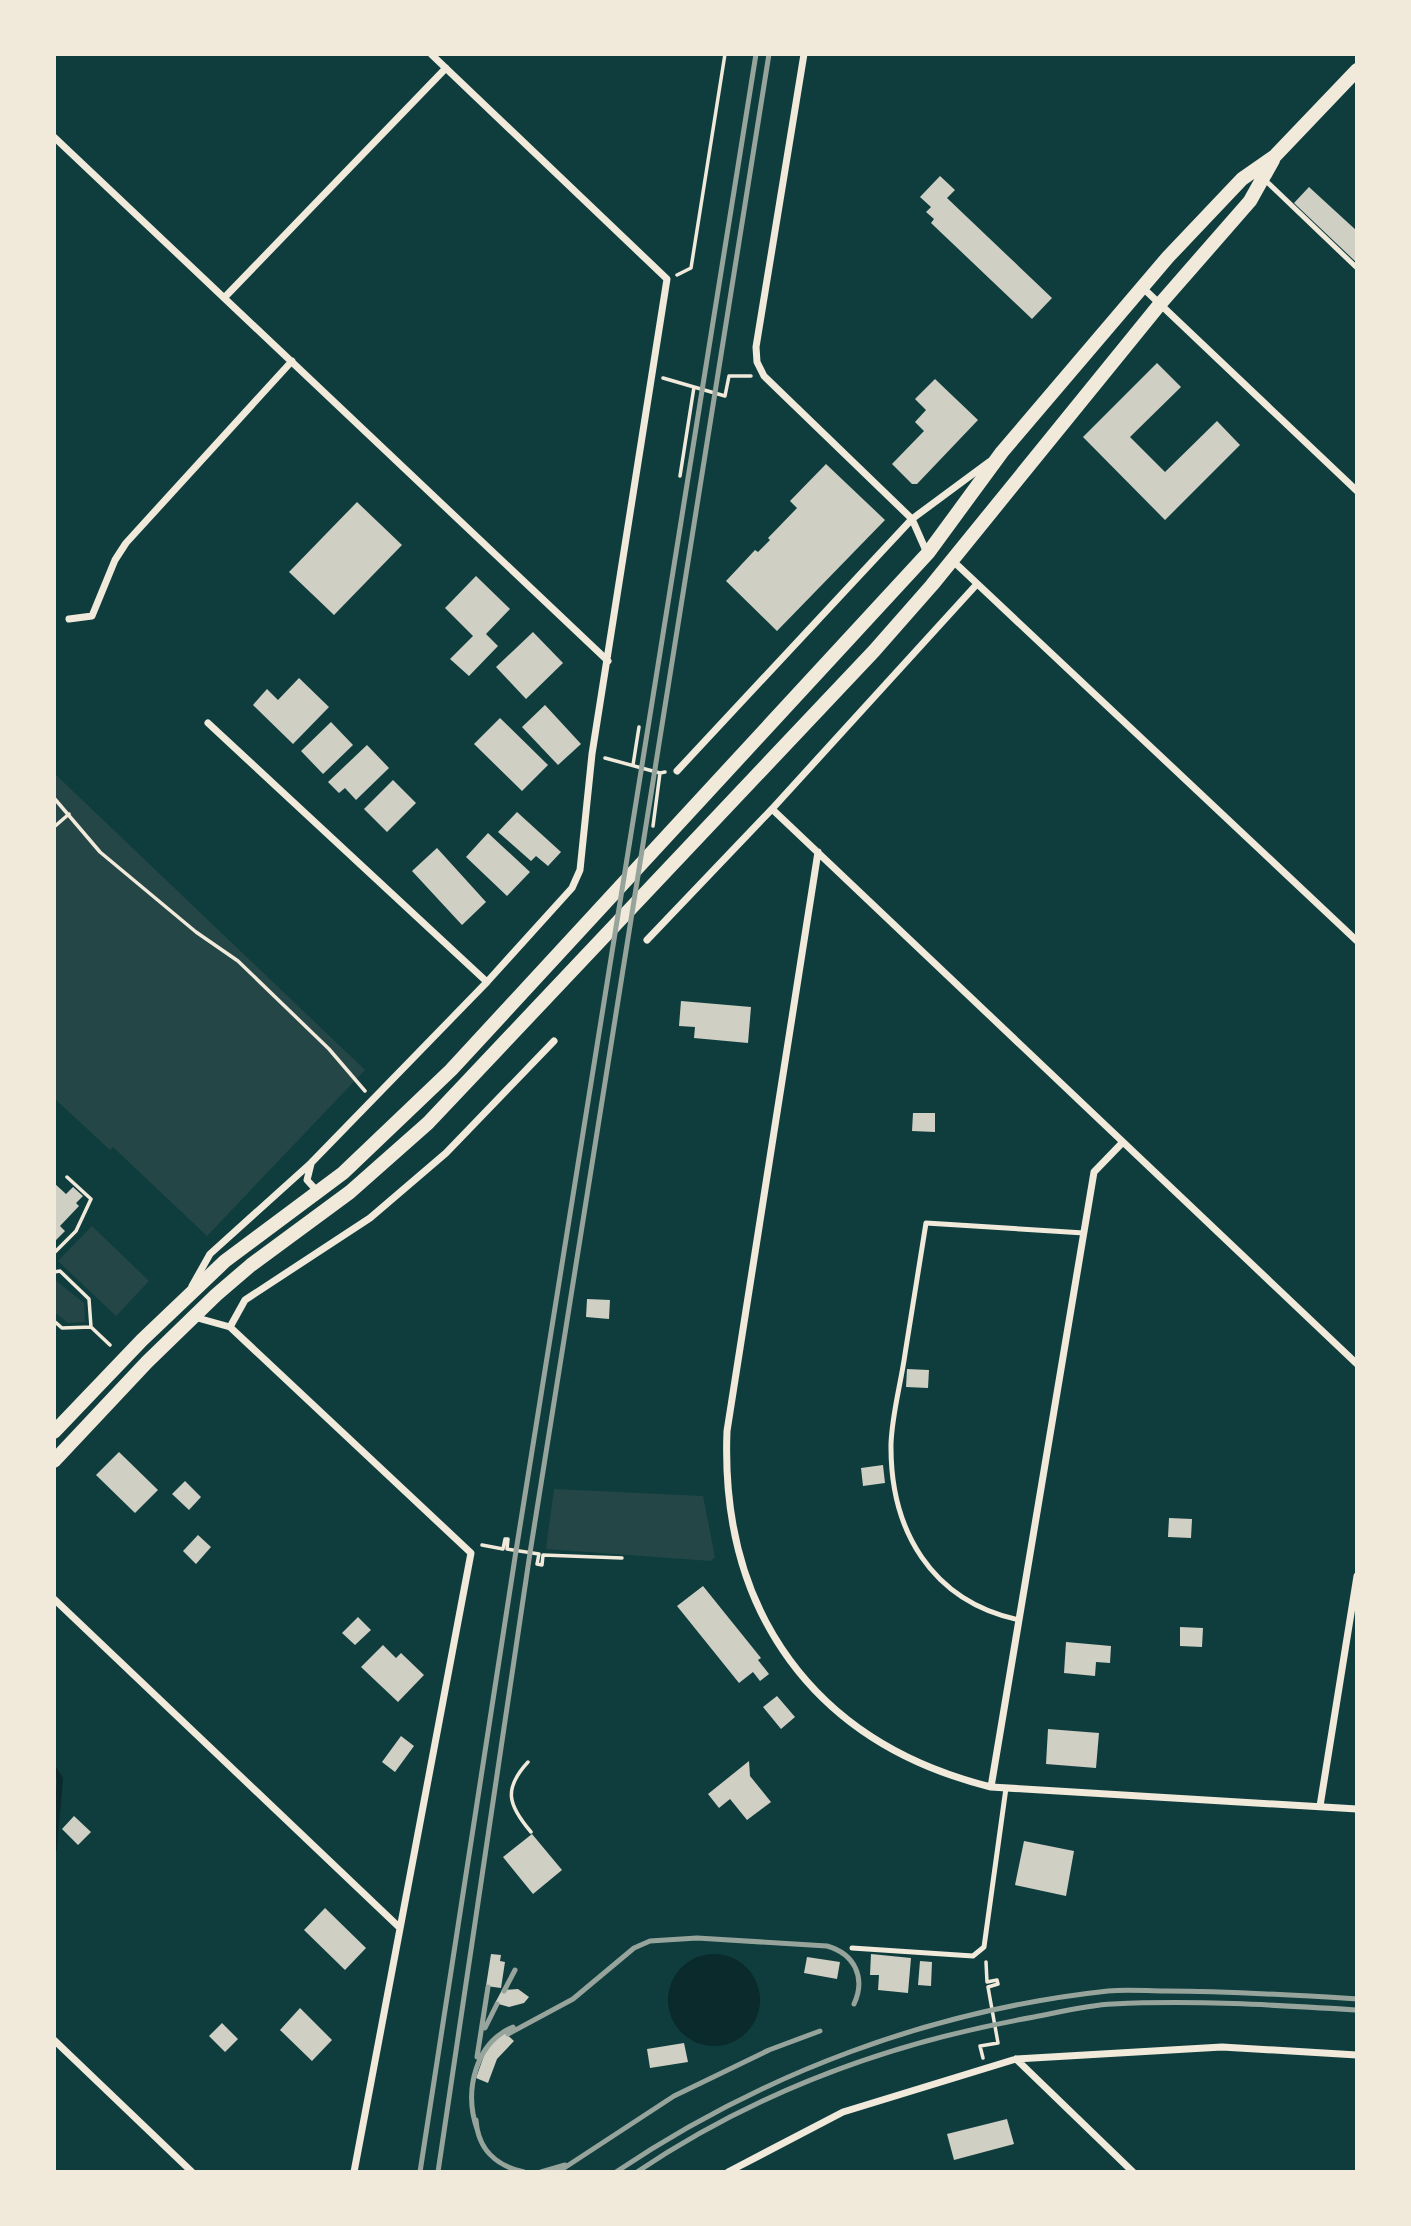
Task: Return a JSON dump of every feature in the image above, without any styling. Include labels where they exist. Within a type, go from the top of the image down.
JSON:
[{"type":"main road","points":[[54,1432],[225,1261],[372,1147],[451,1070],[928,554],[1002,452],[1142,287],[1242,179],[1276,156],[1357,70]]},
{"type":"main road","points":[[54,1461],[193,1316],[251,1265],[351,1192],[428,1123],[874,651],[952,560],[1160,304],[1250,201],[1276,156]]},
{"type":"street","points":[[185,1299],[210,1254],[311,1163],[487,982],[572,888],[580,870],[592,754],[667,279],[432,54]]},
{"type":"street","points":[[804,54],[756,347],[757,362],[764,376],[912,519],[928,554]]},
{"type":"street","points":[[224,298],[446,68]]},
{"type":"street","points":[[54,137],[608,661]]},
{"type":"street","points":[[1142,287],[1357,491]]},
{"type":"street","points":[[69,620],[92,616],[115,560],[126,543],[292,361]]},
{"type":"street","points":[[677,771],[912,519],[1002,452]]},
{"type":"street","points":[[952,560],[1357,941]]},
{"type":"street","points":[[647,940],[772,809],[977,584]]},
{"type":"street","points":[[208,723],[487,982]]},
{"type":"street","points":[[772,809],[1357,1364]]},
{"type":"street","points":[[817,852],[727,1431],[727,1496],[732,1529],[742,1567],[764,1619],[784,1651],[825,1702],[855,1727],[929,1768],[991,1787],[1357,1809]]},
{"type":"street","points":[[230,1327],[245,1300],[370,1219],[446,1153],[554,1041]]},
{"type":"street","points":[[991,1787],[1094,1172],[1123,1142]]},
{"type":"street","points":[[311,1163],[307,1180],[317,1191]]},
{"type":"street","points":[[193,1316],[230,1327],[471,1553],[354,2172]]},
{"type":"street","points":[[1320,1806],[1357,1576]]},
{"type":"street","points":[[54,1599],[400,1928]]},
{"type":"street","points":[[54,2040],[192,2172]]},
{"type":"street","points":[[728,2172],[843,2112],[1016,2059],[1222,2047],[1357,2055]]},
{"type":"street","points":[[1016,2059],[1133,2172]]},
{"type":"lane","points":[[1263,178],[1357,268]]},
{"type":"lane","points":[[1019,1620],[994,1615],[938,1578],[912,1545],[899,1513],[891,1441],[926,1223],[1084,1233]]},
{"type":"lane","points":[[852,1948],[972,1956],[984,1947],[1006,1788]]},
{"type":"path","points":[[667,279],[691,268],[725,54]]},
{"type":"path","points":[[653,375],[725,396],[729,376],[764,376]]},
{"type":"path","points":[[680,476],[694,387]]},
{"type":"path","points":[[632,765],[639,727]]},
{"type":"path","points":[[592,754],[660,773],[677,771]]},
{"type":"path","points":[[653,822],[660,773]]},
{"type":"path","points":[[54,798],[100,852],[186,924],[238,961],[329,1049],[373,1100]]},
{"type":"path","points":[[54,827],[69,814]]},
{"type":"path","points":[[54,819],[59,823]]},
{"type":"path","points":[[54,1253],[76,1231],[91,1199],[67,1177]]},
{"type":"path","points":[[54,1272],[60,1271],[89,1299],[91,1327],[110,1345]]},
{"type":"path","points":[[54,1321],[62,1328],[91,1327]]},
{"type":"path","points":[[471,1553],[480,1545],[503,1549],[505,1539],[508,1539],[507,1549],[538,1554],[537,1563],[542,1564],[543,1555],[622,1559]]},
{"type":"path","points":[[528,1762],[514,1778],[511,1799],[517,1816],[531,1832]]},
{"type":"path","points":[[984,1947],[987,1982],[997,1980],[998,1984],[988,1987],[998,2043],[980,2046],[985,2069]]},
{"type":"shaded area","points":[[54,773],[365,1070],[207,1236],[113,1147],[110,1150],[54,1098]]},
{"type":"shaded area","points":[[92,1226],[149,1281],[116,1316],[58,1261]]},
{"type":"shaded area","points":[[54,1279],[84,1303],[85,1322],[68,1323],[54,1312]]},
{"type":"shaded area","points":[[554,1489],[703,1496],[715,1557],[711,1561],[546,1549]]},
{"type":"shaded area","points":[[714,1954],[731,1958],[746,1968],[756,1983],[760,2000],[756,2017],[746,2032],[731,2042],[714,2046],[697,2042],[682,2032],[672,2017],[668,2000],[672,1983],[682,1968],[697,1958]]},
{"type":"building","points":[[940,176],[955,190],[947,198],[1052,298],[1032,319],[931,223],[934,219],[926,212],[931,207],[920,197]]},
{"type":"building","points":[[1309,187],[1357,231],[1357,263],[1294,203]]},
{"type":"building","points":[[1157,363],[1181,387],[1130,437],[1165,472],[1217,421],[1240,445],[1165,520],[1083,437]]},
{"type":"building","points":[[935,379],[978,420],[917,484],[912,484],[892,464],[924,431],[915,422],[926,410],[915,399]]},
{"type":"building","points":[[826,464],[885,520],[777,631],[726,581],[755,550],[758,552],[770,540],[768,538],[797,508],[790,501]]},
{"type":"building","points":[[357,502],[402,545],[334,615],[289,572]]},
{"type":"building","points":[[476,576],[510,609],[486,634],[498,646],[469,676],[450,659],[473,636],[445,608]]},
{"type":"building","points":[[533,632],[563,663],[526,699],[496,667]]},
{"type":"building","points":[[299,678],[329,707],[293,744],[253,705],[267,689],[278,700]]},
{"type":"building","points":[[545,705],[581,744],[558,765],[522,727]]},
{"type":"building","points":[[500,718],[548,765],[522,791],[474,744]]},
{"type":"building","points":[[331,722],[353,745],[323,774],[301,751]]},
{"type":"building","points":[[367,745],[389,768],[356,800],[345,788],[339,793],[328,782]]},
{"type":"building","points":[[393,780],[416,803],[387,832],[364,809]]},
{"type":"building","points":[[517,812],[561,852],[548,866],[536,856],[531,861],[498,832]]},
{"type":"building","points":[[488,833],[530,872],[507,896],[466,857]]},
{"type":"building","points":[[437,848],[486,902],[462,925],[412,871]]},
{"type":"building","points":[[681,1001],[751,1007],[748,1043],[694,1038],[695,1027],[679,1026]]},
{"type":"building","points":[[913,1113],[935,1113],[935,1132],[912,1131]]},
{"type":"building","points":[[54,1183],[66,1194],[73,1187],[83,1196],[76,1203],[79,1206],[60,1226],[65,1231],[54,1242]]},
{"type":"building","points":[[587,1299],[610,1300],[609,1319],[586,1317]]},
{"type":"building","points":[[907,1369],[929,1370],[928,1388],[906,1387]]},
{"type":"building","points":[[119,1452],[158,1490],[135,1513],[96,1475]]},
{"type":"building","points":[[883,1465],[885,1483],[863,1486],[861,1468]]},
{"type":"building","points":[[185,1481],[201,1497],[189,1510],[172,1494]]},
{"type":"building","points":[[1169,1518],[1192,1519],[1191,1538],[1168,1537]]},
{"type":"building","points":[[198,1535],[211,1547],[196,1564],[183,1551]]},
{"type":"building","points":[[703,1586],[761,1658],[758,1660],[769,1674],[760,1681],[753,1672],[739,1683],[677,1606]]},
{"type":"building","points":[[358,1617],[371,1630],[355,1645],[342,1633]]},
{"type":"building","points":[[1180,1627],[1203,1628],[1202,1647],[1180,1646]]},
{"type":"building","points":[[1066,1642],[1111,1646],[1110,1663],[1096,1662],[1095,1676],[1064,1673]]},
{"type":"building","points":[[383,1645],[396,1658],[401,1653],[424,1675],[398,1702],[361,1667]]},
{"type":"building","points":[[777,1696],[795,1717],[781,1729],[763,1707]]},
{"type":"building","points":[[1048,1729],[1099,1733],[1096,1768],[1046,1764]]},
{"type":"building","points":[[401,1736],[414,1746],[395,1772],[382,1762]]},
{"type":"building","points":[[749,1761],[750,1776],[771,1802],[747,1820],[730,1799],[719,1808],[708,1794]]},
{"type":"building","points":[[74,1816],[91,1832],[78,1845],[62,1829]]},
{"type":"building","points":[[532,1834],[562,1870],[533,1894],[503,1857]]},
{"type":"building","points":[[1024,1841],[1074,1851],[1066,1896],[1015,1885]]},
{"type":"building","points":[[325,1908],[366,1948],[345,1970],[304,1930]]},
{"type":"building","points":[[491,1954],[501,1955],[500,1961],[505,1962],[501,1988],[486,1986]]},
{"type":"building","points":[[871,1954],[911,1958],[908,1993],[878,1990],[879,1975],[870,1975]]},
{"type":"building","points":[[807,1957],[840,1962],[837,1979],[804,1973]]},
{"type":"building","points":[[920,1961],[932,1962],[931,1986],[918,1985]]},
{"type":"building","points":[[518,1989],[529,1997],[524,2003],[509,2007],[495,2003],[502,1990]]},
{"type":"building","points":[[300,2008],[332,2040],[312,2061],[280,2030]]},
{"type":"building","points":[[222,2023],[238,2039],[225,2052],[209,2036]]},
{"type":"building","points":[[504,2032],[514,2041],[497,2059],[488,2083],[476,2078],[486,2050]]},
{"type":"building","points":[[684,2043],[688,2062],[650,2068],[647,2049]]},
{"type":"building","points":[[1007,2119],[1014,2144],[954,2160],[947,2134]]},
{"type":"waterway","points":[[54,1769],[60,1779],[54,1849]]},
{"type":"railway","points":[[420,2172],[516,1551],[756,54]]},
{"type":"railway","points":[[438,2172],[530,1553],[769,54]]},
{"type":"railway","points":[[508,2034],[573,1999],[634,1948],[650,1941],[697,1938],[827,1946],[845,1955],[856,1968],[859,1985],[854,2004]]},
{"type":"railway","points":[[504,1991],[515,1970]]},
{"type":"railway","points":[[477,2057],[488,1987]]},
{"type":"railway","points":[[616,2172],[672,2137],[790,2076],[851,2052],[978,2013],[1042,2000],[1115,1990],[1238,1992],[1357,1999]]},
{"type":"railway","points":[[637,2172],[683,2143],[778,2094],[878,2056],[981,2028],[1113,2004],[1204,2003],[1357,2010]]},
{"type":"railway","points":[[485,2028],[497,2004]]},
{"type":"railway","points":[[477,2129],[472,2099],[476,2070],[481,2056],[490,2044],[513,2027]]},
{"type":"railway","points":[[558,2172],[674,2096],[769,2050],[820,2031]]},
{"type":"railway","points":[[476,2120],[480,2140],[490,2155],[497,2161],[524,2172]]},
{"type":"railway","points":[[541,2172],[565,2165]]}]
